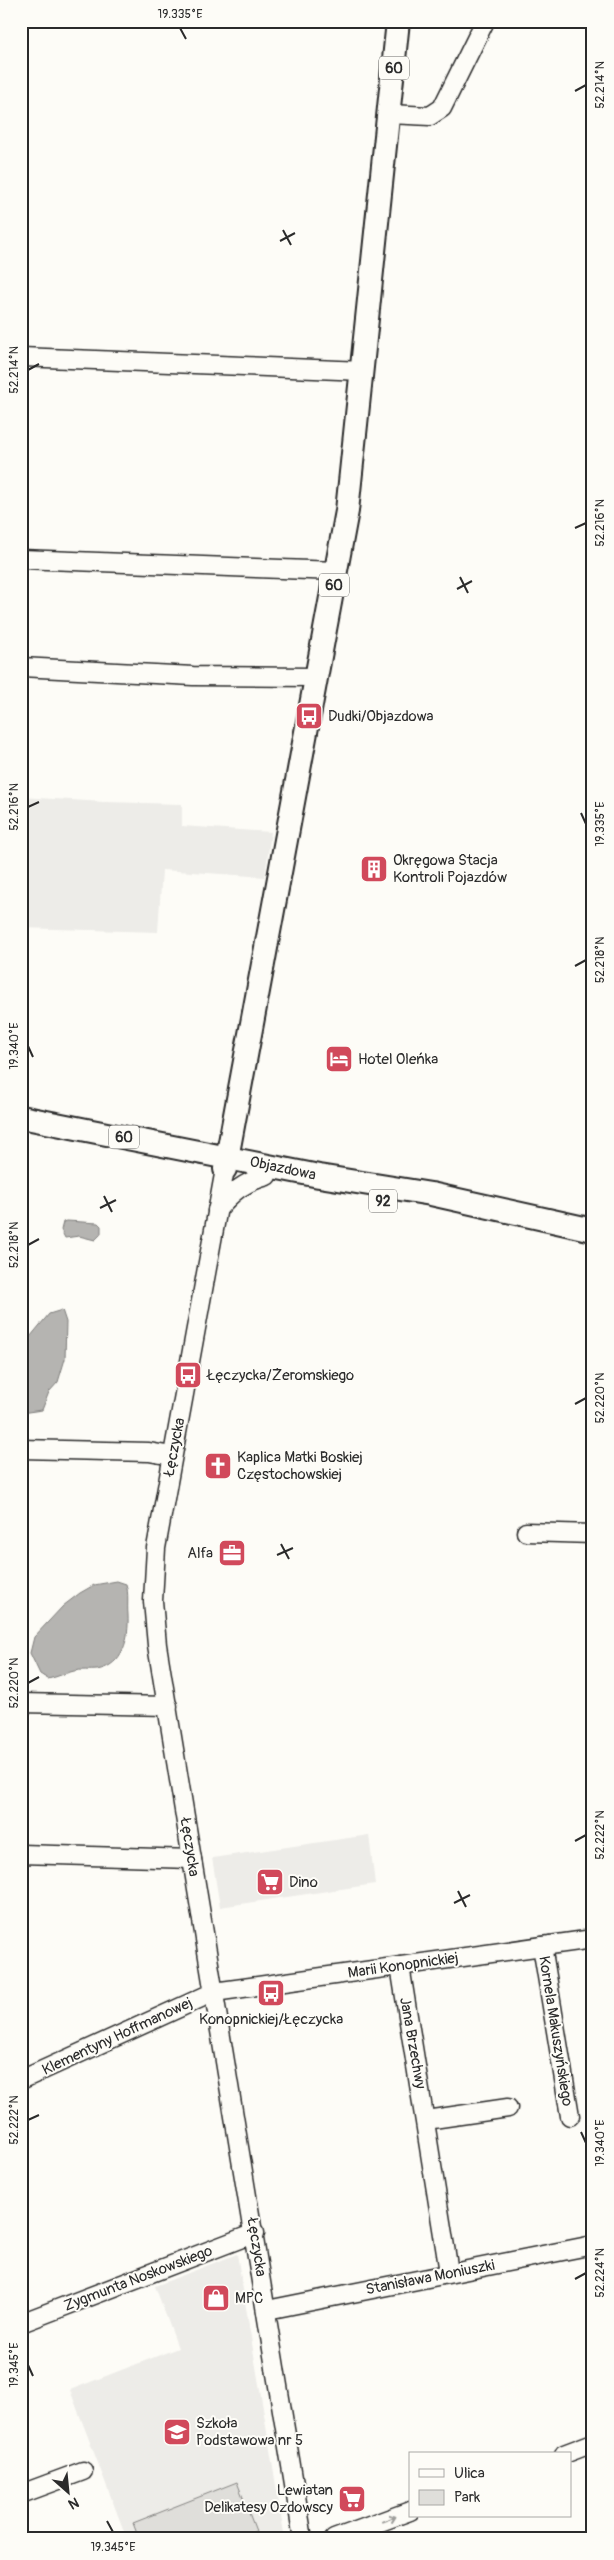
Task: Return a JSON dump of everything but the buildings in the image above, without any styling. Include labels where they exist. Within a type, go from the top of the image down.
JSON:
[{"type":"main road","name":"60","points":[[226,1163],[347,511],[390,114],[398,21]]},
{"type":"main road","name":"Objazdowa","points":[[21,1117],[226,1163],[267,1176],[383,1201],[509,1218],[544,1220]]},
{"type":"main road","name":"Objazdowa","points":[[21,1130],[319,1176],[478,1203],[593,1230]]},
{"type":"street","points":[[390,114],[430,116],[442,108],[448,102],[485,21]]},
{"type":"street","points":[[21,357],[363,371]]},
{"type":"street","points":[[21,559],[336,571]]},
{"type":"street","points":[[21,667],[193,676],[316,677]]},
{"type":"street","name":"Łęczycka","points":[[226,1163],[156,1548],[153,1601],[192,1859],[255,2233],[303,2539]]},
{"type":"street","points":[[217,1210],[237,1188],[251,1180],[267,1176]]},
{"type":"street","points":[[21,1449],[149,1452],[172,1456]]},
{"type":"street","points":[[526,1532],[593,1534]]},
{"type":"street","points":[[21,1703],[168,1706]]},
{"type":"street","points":[[21,1854],[192,1859]]},
{"type":"street","name":"Marii Konopnickiej","points":[[214,1992],[593,1939]]},
{"type":"street","name":"Kornela Makuszyńskiego","points":[[542,1946],[571,2116]]},
{"type":"street","name":"Jana Brzechwy","points":[[400,1966],[450,2272]]},
{"type":"street","name":"Klementyny Hoffmanowej","points":[[21,2080],[214,1992]]},
{"type":"street","points":[[426,2120],[508,2108]]},
{"type":"street","name":"Zygmunta Noskowskiego","points":[[21,2323],[255,2233]]},
{"type":"street","name":"Stanisława Moniuszki","points":[[267,2310],[593,2245]]},
{"type":"street","points":[[569,2452],[593,2443]]},
{"type":"street","points":[[21,2494],[83,2471]]},
{"type":"street","points":[[334,2539],[409,2511]]},
{"type":"shaded area","points":[[21,797],[182,804],[182,826],[271,832],[265,877],[162,870],[158,932],[21,928]]},
{"type":"shaded area","points":[[63,1222],[98,1223],[101,1226],[101,1234],[95,1240],[79,1236],[65,1238],[61,1230]]},
{"type":"shaded area","points":[[62,1310],[66,1322],[65,1359],[58,1382],[49,1392],[42,1410],[21,1413],[21,1348],[49,1314]]},
{"type":"shaded area","points":[[117,1581],[126,1584],[128,1595],[126,1641],[119,1656],[113,1663],[97,1670],[77,1670],[48,1679],[40,1674],[30,1653],[34,1637],[63,1606],[80,1593],[94,1585]]},
{"type":"shaded area","points":[[369,1835],[375,1884],[220,1907],[212,1858]]},
{"type":"shaded area","name":"Szkoła Podstawowa nr 5","points":[[237,2254],[285,2539],[127,2539],[70,2390],[178,2348],[155,2286]]},
{"type":"green space","points":[[237,2482],[256,2531],[236,2539],[139,2539],[133,2523]]},
{"type":"place","name":"Dudki/Objazdowa","points":[[309,716]]},
{"type":"place","name":"Okręgowa Stacja Kontroli Pojazdów","points":[[374,869]]},
{"type":"place","name":"Hotel Oleńka","points":[[339,1059]]},
{"type":"place","name":"Łęczycka/Żeromskiego","points":[[188,1375]]},
{"type":"place","name":"Kaplica Matki Boskiej Częstochowskiej","points":[[218,1466]]},
{"type":"place","name":"Alfa","points":[[232,1553]]},
{"type":"place","name":"Dino","points":[[270,1882]]},
{"type":"place","name":"Konopnickiej/Łęczycka","points":[[271,1993]]},
{"type":"place","name":"MPC","points":[[216,2298]]},
{"type":"place","name":"Szkoła Podstawowa nr 5","points":[[177,2432]]},
{"type":"place","name":"Lewiatan Delikatesy Ozdowscy","points":[[352,2499]]}]
